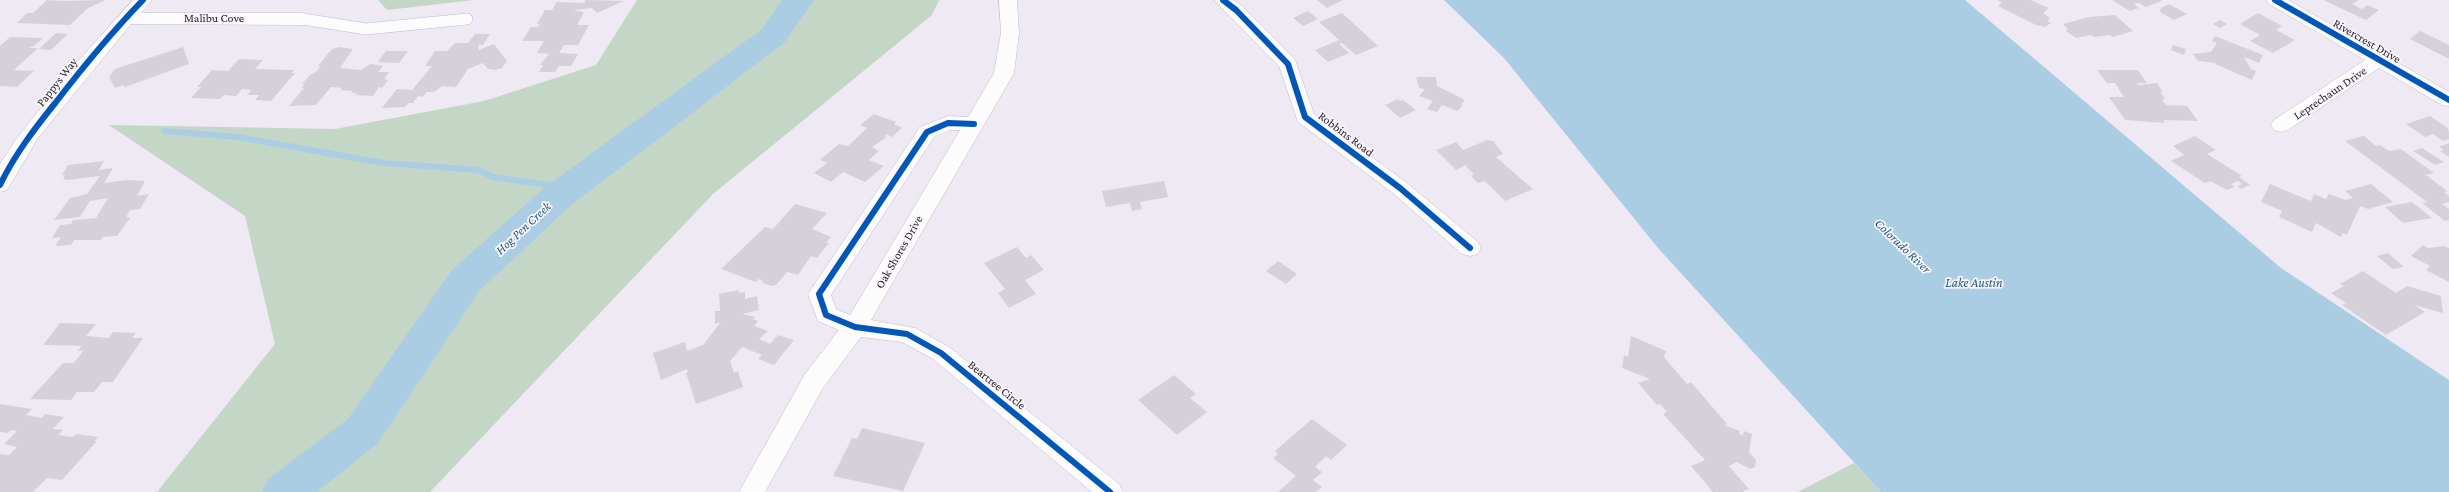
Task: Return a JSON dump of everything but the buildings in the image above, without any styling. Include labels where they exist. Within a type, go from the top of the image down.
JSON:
[{"type":"street","name":"Pappys Way","points":[[0,185],[5,164],[100,45],[143,0]]},
{"type":"street","name":"Oak Shores Drive","points":[[752,492],[814,381],[855,327],[1004,73],[1010,34],[1008,0]]},
{"type":"street","name":"Robbins Road","points":[[1223,0],[1236,10],[1288,64],[1305,117],[1400,188],[1470,248]]},
{"type":"street","name":"Rivercrest Drive","points":[[2275,0],[2449,100]]},
{"type":"street","name":"Malibu Cove","points":[[125,18],[303,19]]},
{"type":"street","name":"Leprechaun Drive","points":[[2281,125],[2378,60]]},
{"type":"street","name":"Beartree Circle","points":[[974,124],[948,123],[927,132],[819,294],[826,315],[855,327],[907,334],[941,353],[1110,492]]},
{"type":"lane","points":[[303,19],[366,29],[392,28],[467,18]]},
{"type":"green space","points":[[378,0],[474,0],[387,10]]},
{"type":"green space","points":[[637,0],[939,0],[932,15],[713,194],[430,492],[157,492],[275,344],[245,216],[109,125],[335,129],[484,101],[596,65]]},
{"type":"green space","points":[[1854,463],[1881,492],[1798,492]]},
{"type":"water","name":"Lake Austin","points":[[1444,0],[1965,0],[2281,268],[2449,380],[2449,492],[1881,492],[1658,248],[1504,58]]},
{"type":"waterway","name":"Hog Pen Creek","points":[[284,492],[363,431],[465,281],[557,197],[773,36],[798,0]]},
{"type":"waterway","points":[[164,131],[238,137],[383,163],[479,170],[493,177],[570,188]]},
{"type":"cycle path","points":[[0,185],[17,153],[39,123],[75,77],[143,0]]},
{"type":"cycle path","points":[[1223,0],[1236,10],[1288,64],[1305,117],[1400,188],[1470,248]]},
{"type":"cycle path","points":[[2275,0],[2449,100]]},
{"type":"cycle path","points":[[974,124],[948,123],[927,132],[819,294],[826,315],[855,327],[907,334],[941,353],[1110,492]]},
{"type":"water label","name":"Colorado River","points":[[1903,246]]}]
